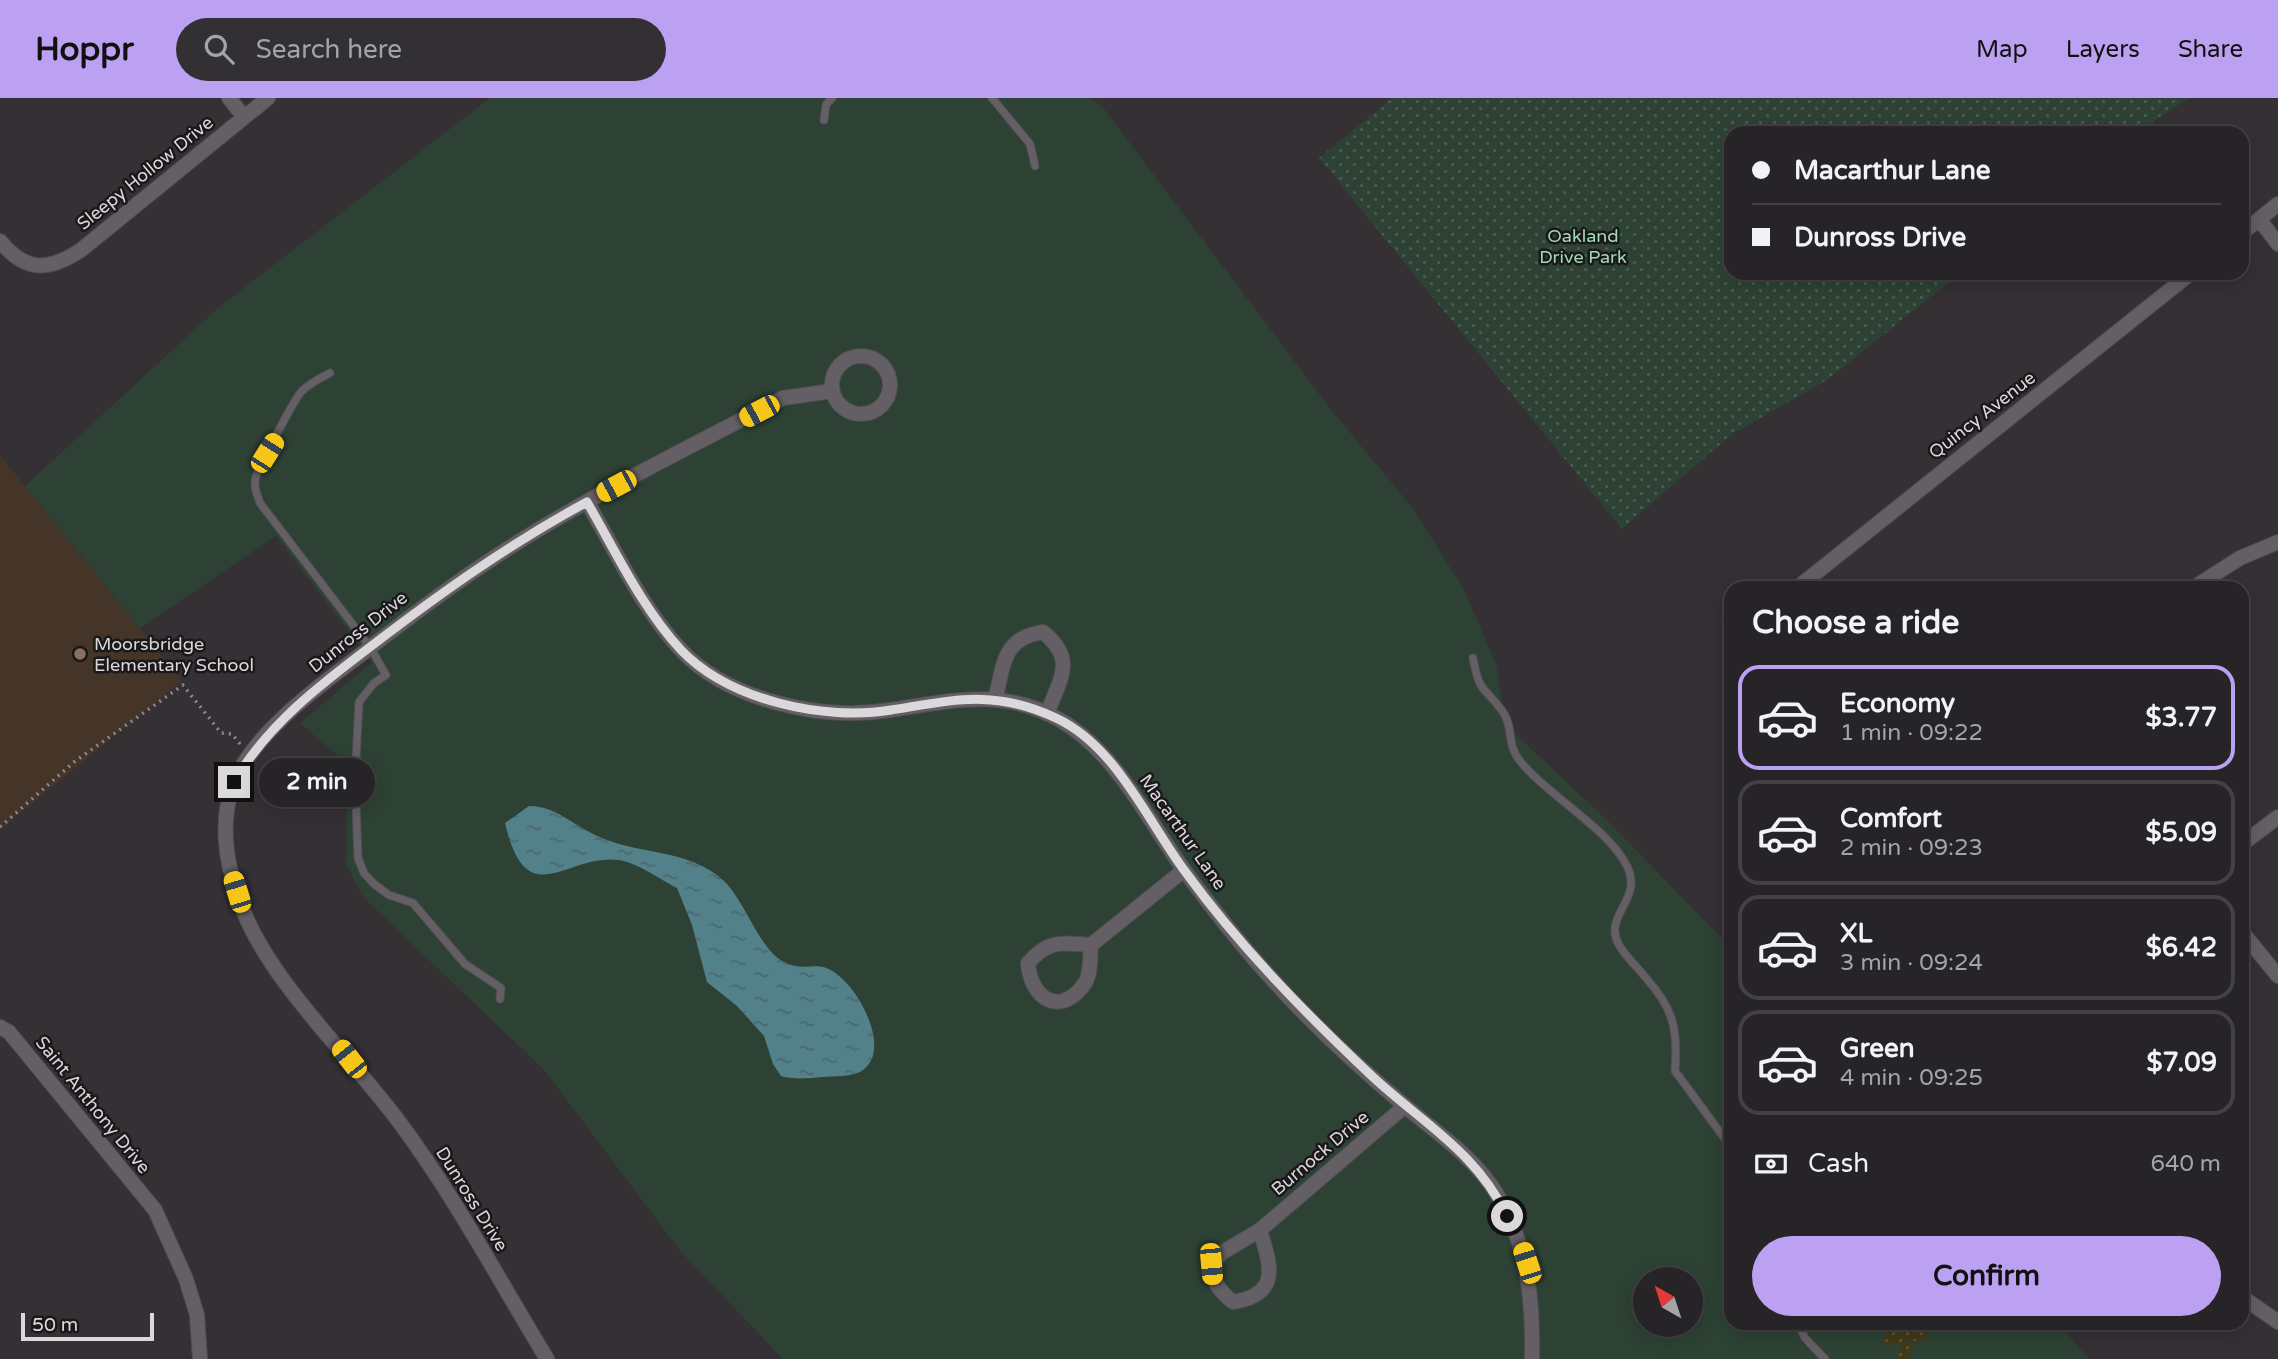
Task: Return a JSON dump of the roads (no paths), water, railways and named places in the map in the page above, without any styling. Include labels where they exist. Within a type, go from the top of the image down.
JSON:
[{"type":"street","points":[[229,98],[244,117]]},
{"type":"street","name":"Sleepy Hollow Drive","points":[[0,241],[8,251],[28,264],[40,267],[61,263],[81,250],[268,98]]},
{"type":"street","points":[[2249,227],[2278,204]]},
{"type":"street","points":[[2259,219],[2278,244]]},
{"type":"street","name":"Quincy Avenue","points":[[1806,581],[2183,280]]},
{"type":"street","points":[[869,356],[878,361],[889,376],[889,394],[885,402],[870,413],[852,413],[843,408],[832,391],[835,371],[849,358],[869,356]]},
{"type":"street","name":"Dunross Drive","points":[[548,1359],[452,1199],[400,1123],[263,953],[243,911],[225,841],[226,810],[234,782],[269,733],[316,689],[431,600],[503,551],[587,502],[783,398],[832,391]]},
{"type":"street","name":"Macarthur Lane","points":[[587,502],[643,599],[682,651],[715,675],[753,694],[795,707],[831,713],[884,711],[939,700],[995,700],[1062,720],[1102,753],[1184,870],[1265,971],[1405,1106],[1454,1143],[1495,1192],[1527,1263],[1533,1307],[1532,1359]]},
{"type":"street","points":[[2204,581],[2240,558],[2278,542]]},
{"type":"street","points":[[995,700],[1009,649],[1023,635],[1043,632],[1059,646],[1064,663],[1047,714]]},
{"type":"street","points":[[2249,839],[2278,817]]},
{"type":"street","points":[[1091,945],[1087,980],[1076,993],[1060,1001],[1046,1000],[1035,992],[1028,963],[1041,948],[1054,943],[1091,945],[1184,870]]},
{"type":"street","points":[[2249,941],[2278,976]]},
{"type":"street","name":"Saint Anthony Drive","points":[[0,1027],[9,1032],[155,1210],[186,1279],[197,1315],[200,1359]]},
{"type":"street","name":"Burnock Drive","points":[[1260,1230],[1271,1269],[1268,1282],[1258,1294],[1233,1302],[1221,1293],[1212,1279],[1211,1264],[1223,1252],[1260,1230],[1405,1106]]},
{"type":"street","points":[[2249,1302],[2278,1322]]},
{"type":"lane","points":[[824,120],[826,105],[832,98]]},
{"type":"lane","points":[[992,98],[1030,144],[1035,166]]},
{"type":"lane","points":[[330,373],[313,381],[292,402],[281,431],[259,467],[255,488],[260,503],[370,647],[386,675],[374,683],[359,702],[355,778],[358,858],[364,873],[389,895],[413,904],[465,964],[501,988],[500,999]]},
{"type":"lane","points":[[1473,658],[1482,692],[1508,721],[1510,748],[1521,763],[1594,829],[1626,865],[1632,883],[1628,901],[1614,922],[1613,931],[1618,943],[1658,992],[1672,1017],[1677,1037],[1675,1071],[1724,1138]]},
{"type":"lane","points":[[1801,1330],[1805,1338],[1825,1359]]},
{"type":"water","points":[[529,806],[555,812],[611,842],[678,857],[710,870],[732,890],[775,956],[794,966],[816,966],[831,970],[850,987],[863,1006],[872,1030],[874,1043],[869,1064],[860,1072],[847,1076],[781,1076],[773,1064],[764,1036],[737,1006],[707,982],[692,925],[677,888],[641,868],[619,860],[600,860],[550,874],[537,874],[525,867],[514,851],[505,823]]},
{"type":"place","name":"Moorsbridge Elementary School","points":[[80,654]]},
{"type":"park label","name":"Oakland Drive Park","points":[[1583,246]]}]
